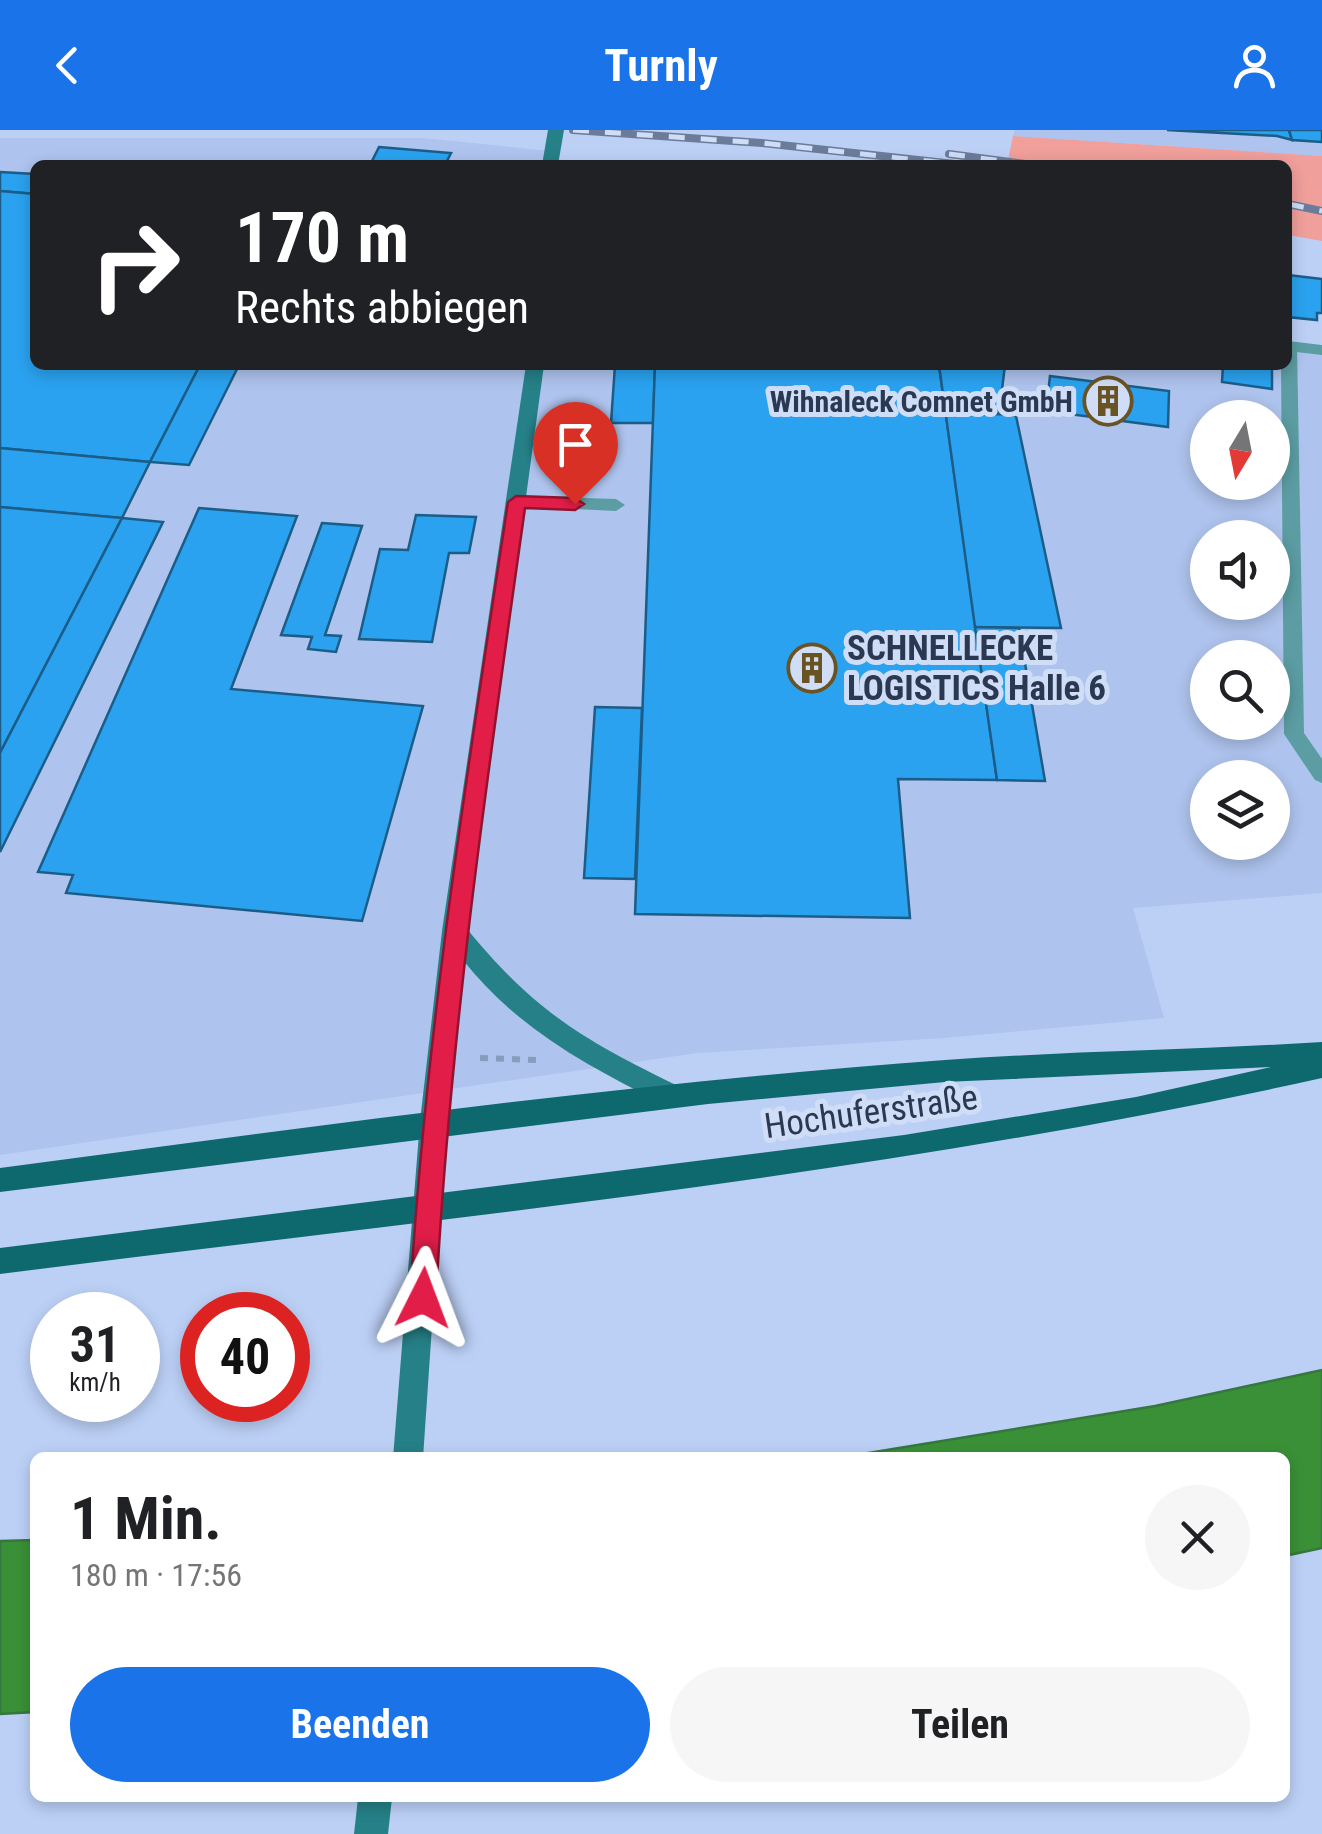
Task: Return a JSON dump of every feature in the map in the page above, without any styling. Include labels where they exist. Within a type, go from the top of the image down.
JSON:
[{"type":"main road","name":"Hochuferstraße","points":[[0,1180],[433,1122],[671,1095],[949,1071],[1322,1053]]},
{"type":"main road","name":"Hochuferstraße","points":[[0,1261],[904,1147],[1136,1108],[1322,1066]]},
{"type":"street","points":[[551,160],[556,130]]},
{"type":"street","points":[[1292,346],[1322,350]]},
{"type":"street","points":[[409,1452],[423,1298],[433,1122],[454,931],[534,370]]},
{"type":"street","points":[[454,931],[517,1002],[546,1024],[588,1054],[671,1095]]},
{"type":"street","points":[[371,1834],[375,1802]]},
{"type":"lane","points":[[1288,370],[1294,734],[1322,775]]},
{"type":"lane","points":[[516,502],[616,505]]},
{"type":"path","points":[[480,1058],[538,1060]]},
{"type":"shaded area","points":[[1015,130],[1322,130],[1322,156],[1013,136]]},
{"type":"shaded area","points":[[1013,136],[1322,156],[1322,241],[1292,236],[1292,160],[1008,160]]},
{"type":"shaded area","points":[[0,138],[422,138],[551,151],[550,160],[30,160],[30,370],[1292,370],[1292,346],[1322,350],[1322,893],[1133,908],[1164,1018],[944,1038],[697,1053],[0,1155]]},
{"type":"shaded area","points":[[1322,1370],[1322,1548],[1290,1555],[1290,1452],[874,1452],[1155,1406]]},
{"type":"shaded area","points":[[30,1540],[30,1712],[0,1714],[0,1541]]},
{"type":"building","points":[[1167,130],[1289,130],[1292,140],[1277,136]]},
{"type":"building","points":[[1289,130],[1322,130],[1322,142],[1292,140]]},
{"type":"building","points":[[379,147],[451,153],[448,160],[372,160]]},
{"type":"building","points":[[0,172],[30,174],[30,194],[0,191]]},
{"type":"building","points":[[0,191],[30,194],[30,370],[197,370],[150,462],[0,448]]},
{"type":"building","points":[[1292,275],[1322,279],[1322,313],[1317,313],[1317,320],[1292,317]]},
{"type":"building","points":[[197,370],[236,370],[189,465],[150,462]]},
{"type":"building","points":[[615,370],[655,370],[653,423],[611,423]]},
{"type":"building","name":"SCHNELLECKE LOGISTICS Halle 6","points":[[655,370],[940,370],[997,780],[898,779],[910,918],[635,914]]},
{"type":"building","points":[[940,370],[1004,370],[999,414],[946,416]]},
{"type":"building","points":[[1223,370],[1272,370],[1272,389],[1222,382]]},
{"type":"building","name":"Wihnaleck Comnet GmbH","points":[[1050,376],[1169,391],[1168,427],[1046,411]]},
{"type":"building","points":[[946,416],[1016,416],[1061,628],[975,627]]},
{"type":"building","points":[[0,448],[150,462],[122,518],[0,507]]},
{"type":"building","points":[[0,507],[122,518],[0,753]]},
{"type":"building","points":[[199,508],[297,516],[231,689],[423,706],[362,921],[66,893],[73,875],[38,872]]},
{"type":"building","points":[[416,515],[476,517],[469,553],[449,553],[432,642],[359,639],[380,549],[408,550]]},
{"type":"building","points":[[122,518],[163,522],[0,852],[0,753]]},
{"type":"building","points":[[322,523],[362,526],[325,635],[341,636],[336,652],[308,649],[312,637],[281,635]]},
{"type":"building","points":[[975,627],[1019,628],[1045,781],[997,780]]},
{"type":"building","points":[[595,707],[642,708],[635,879],[584,878]]},
{"type":"railway","points":[[573,130],[762,143],[918,160]]},
{"type":"railway","points":[[949,154],[995,160]]},
{"type":"railway","points":[[1292,205],[1322,211]]},
{"type":"place","name":"Wihnaleck Comnet GmbH","points":[[1108,401]]},
{"type":"place","name":"SCHNELLECKE LOGISTICS Halle 6","points":[[812,668]]},
{"type":"route","points":[[423,1298],[433,1122],[454,931],[516,502],[575,504]]}]
